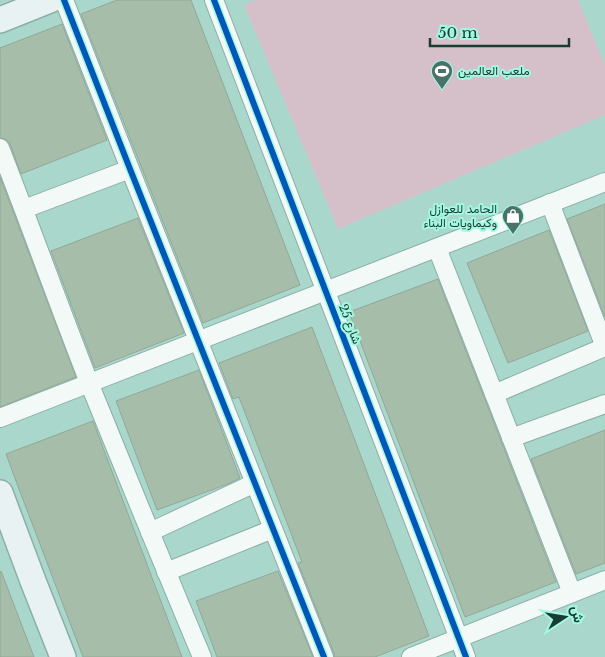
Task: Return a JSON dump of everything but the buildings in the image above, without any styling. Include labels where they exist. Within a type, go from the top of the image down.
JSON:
[{"type":"street","points":[[0,20],[50,0]]},
{"type":"street","points":[[64,0],[324,657]]},
{"type":"street","name":"شارع 25","points":[[214,0],[466,657]]},
{"type":"street","points":[[0,148],[90,383],[202,657]]},
{"type":"street","points":[[24,209],[130,169]]},
{"type":"street","points":[[0,418],[605,182]]},
{"type":"street","points":[[494,394],[605,347],[550,203]]},
{"type":"street","points":[[437,248],[572,593]]},
{"type":"street","points":[[511,438],[605,404]]},
{"type":"street","points":[[150,532],[255,484]]},
{"type":"street","points":[[0,493],[63,657]]},
{"type":"street","points":[[166,572],[273,529]]},
{"type":"street","points":[[411,657],[605,580]]},
{"type":"shaded area","name":"ملعب العالمين","points":[[256,0],[578,0],[605,64],[605,115],[338,229],[244,5]]},
{"type":"cycle path","points":[[64,0],[324,657]]},
{"type":"cycle path","points":[[214,0],[466,657]]},
{"type":"place","name":"ملعب العالمين","points":[[442,90]]},
{"type":"place","name":"الحامد للعوازل وكيماويات البناء","points":[[513,235]]}]
